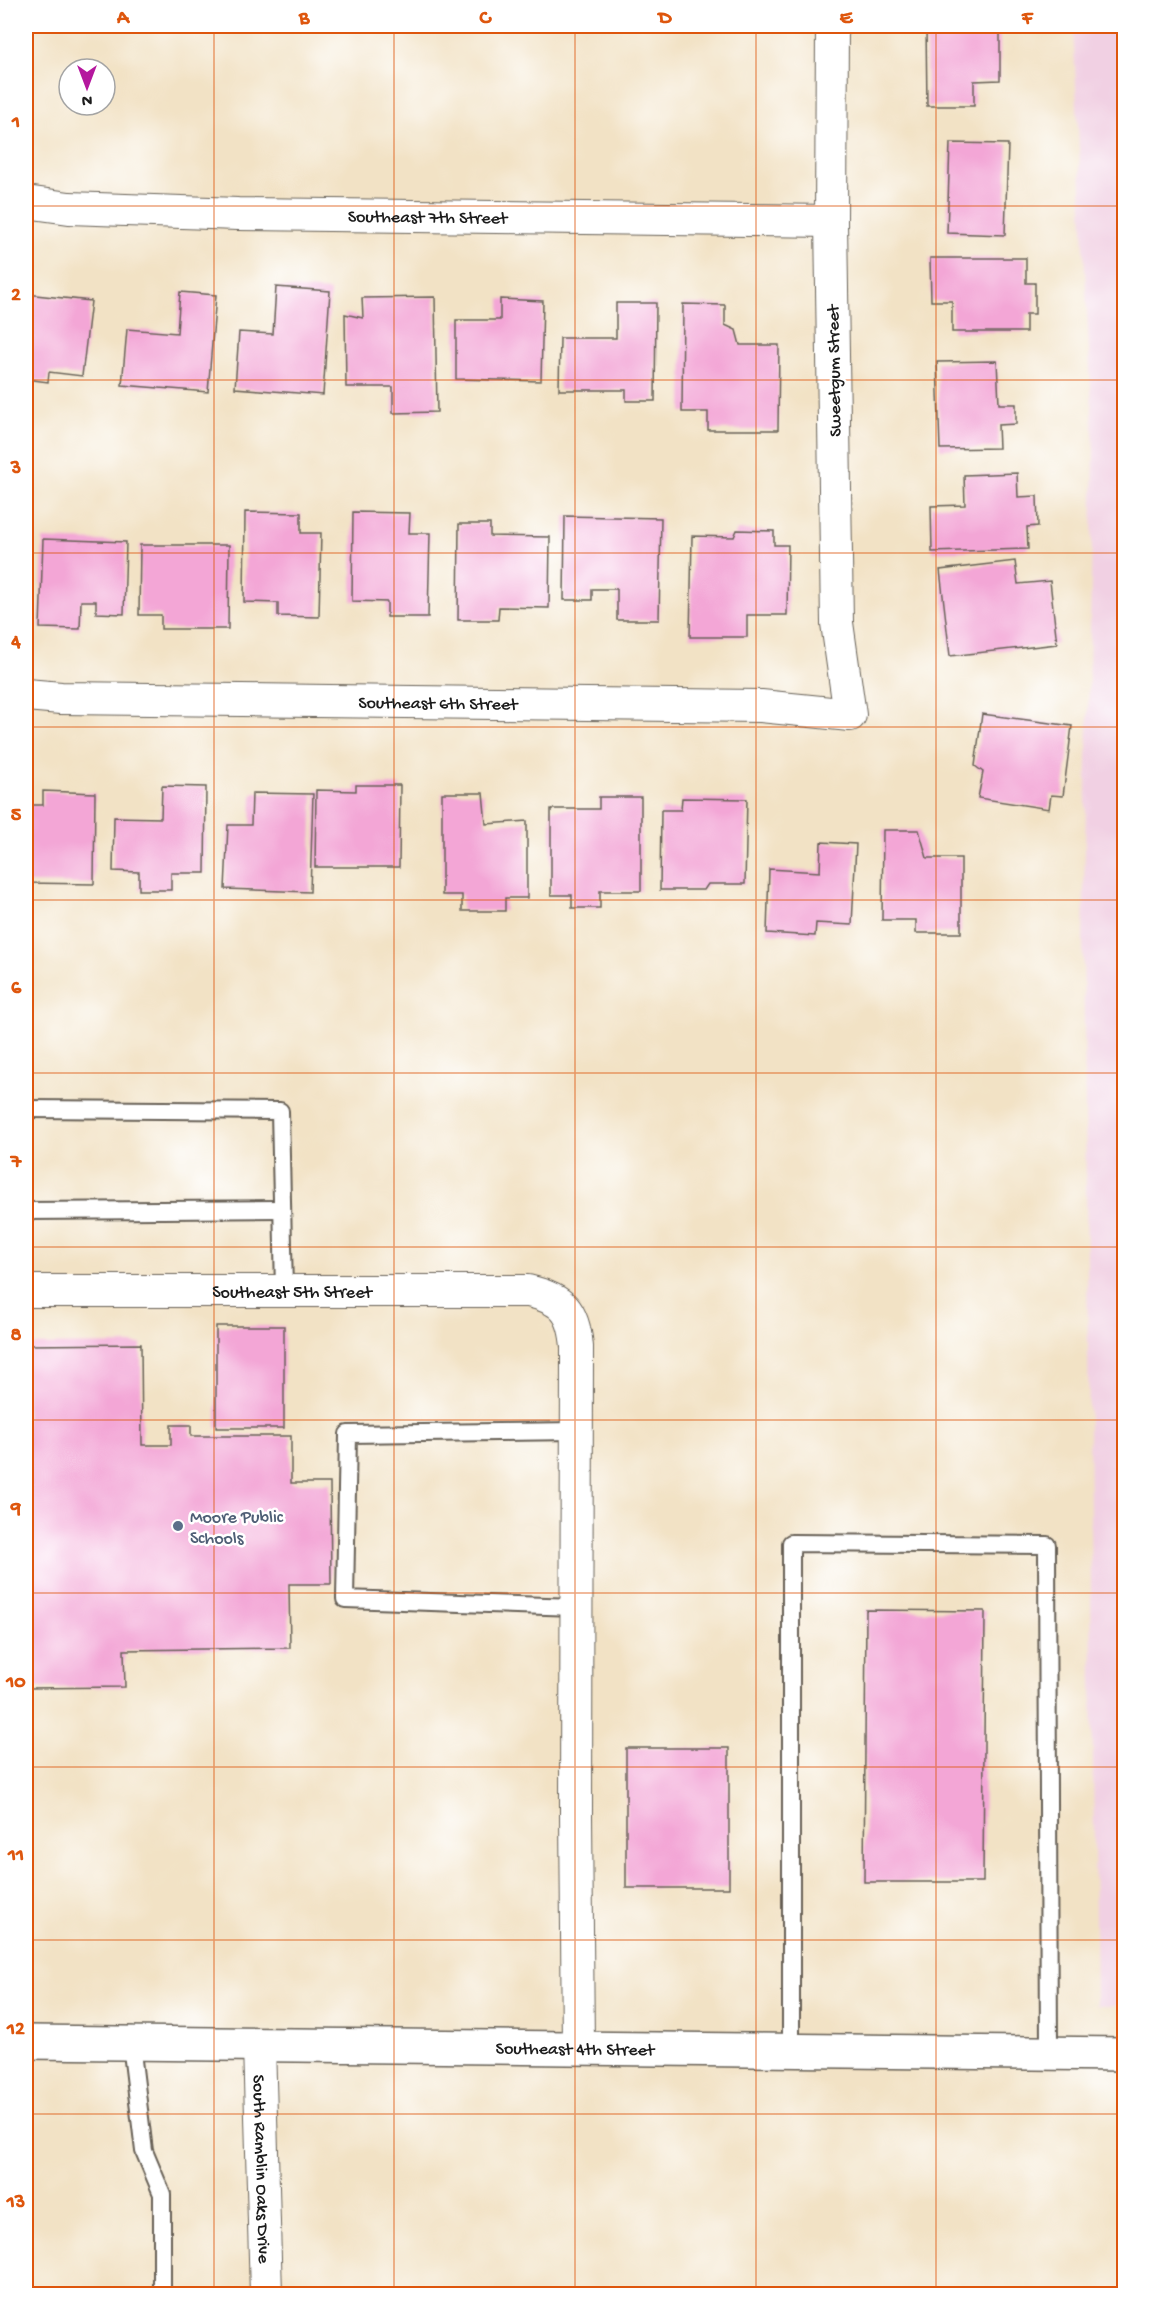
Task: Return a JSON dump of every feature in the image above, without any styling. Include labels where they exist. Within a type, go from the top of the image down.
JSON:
[{"type":"main road","name":"Southeast 4th Street","points":[[26,2042],[1125,2055]]},
{"type":"street","name":"Sweetgum Street","points":[[832,26],[831,221],[837,623],[850,715]]},
{"type":"street","name":"Southeast 7th Street","points":[[26,202],[80,208],[238,214],[831,221]]},
{"type":"street","name":"Southeast 6th Street","points":[[26,695],[61,698],[761,705],[850,715]]},
{"type":"street","name":"Southeast 5th Street","points":[[26,1291],[284,1290],[528,1292],[546,1295],[557,1300],[569,1313],[576,1329],[577,1431]]},
{"type":"street","points":[[577,1431],[578,2047]]},
{"type":"street","name":"South Ramblin Oaks Drive","points":[[259,2045],[266,2295]]},
{"type":"lane","points":[[26,1109],[280,1111],[284,1290]]},
{"type":"lane","points":[[26,1211],[282,1209]]},
{"type":"lane","points":[[576,1607],[345,1599],[348,1434],[577,1431]]},
{"type":"lane","points":[[791,2050],[791,1543],[1047,1545],[1048,2053]]},
{"type":"lane","points":[[130,2044],[144,2151],[162,2194],[162,2295]]},
{"type":"shaded area","points":[[1073,26],[1124,26],[1124,2006],[1096,2006],[1083,938],[1094,451]]},
{"type":"building","points":[[926,26],[1000,26],[1000,80],[974,81],[974,106],[927,106]]},
{"type":"building","points":[[950,143],[1008,144],[1005,235],[947,233]]},
{"type":"building","points":[[930,258],[1026,258],[1026,283],[1035,283],[1035,314],[1026,314],[1026,332],[952,332],[952,301],[931,301]]},
{"type":"building","points":[[276,287],[330,291],[323,395],[235,388],[239,332],[273,334]]},
{"type":"building","points":[[180,292],[216,295],[208,392],[122,385],[127,329],[177,333]]},
{"type":"building","points":[[26,294],[91,301],[82,376],[49,372],[48,382],[26,379]]},
{"type":"building","points":[[435,297],[437,412],[393,413],[393,387],[346,387],[345,314],[363,318],[362,298]]},
{"type":"building","points":[[500,299],[543,301],[541,381],[456,379],[456,320],[500,320]]},
{"type":"building","points":[[616,303],[656,303],[655,401],[626,401],[626,390],[559,390],[560,338],[616,338]]},
{"type":"building","points":[[683,304],[725,305],[725,325],[736,330],[740,345],[779,345],[778,430],[708,430],[708,412],[682,412]]},
{"type":"building","points":[[997,361],[999,404],[1016,404],[1016,424],[998,425],[999,448],[940,449],[937,362]]},
{"type":"building","points":[[1017,473],[1018,497],[1037,496],[1038,526],[1027,527],[1028,549],[932,552],[931,506],[965,505],[964,475]]},
{"type":"building","points":[[245,512],[301,513],[301,533],[321,533],[319,617],[278,616],[278,603],[244,602]]},
{"type":"building","points":[[353,512],[410,513],[409,533],[430,533],[428,617],[387,617],[387,602],[352,601]]},
{"type":"building","points":[[565,516],[661,518],[659,620],[617,620],[617,589],[592,589],[592,600],[564,600]]},
{"type":"building","points":[[459,524],[490,524],[490,536],[550,537],[549,608],[499,607],[498,620],[458,620]]},
{"type":"building","points":[[737,530],[774,531],[774,545],[788,545],[787,615],[747,615],[747,637],[690,637],[692,536],[734,537]]},
{"type":"building","points":[[43,539],[126,542],[124,614],[96,613],[96,601],[81,601],[80,629],[40,628]]},
{"type":"building","points":[[140,545],[229,545],[228,629],[161,629],[161,615],[139,615]]},
{"type":"building","points":[[1015,561],[1018,584],[1050,581],[1057,644],[950,656],[940,570]]},
{"type":"building","points":[[982,714],[1072,726],[1063,796],[1051,795],[1049,809],[978,798],[983,772],[975,766]]},
{"type":"building","points":[[356,785],[400,785],[399,867],[315,867],[316,790],[356,791]]},
{"type":"building","points":[[162,786],[206,787],[205,873],[171,873],[171,890],[139,890],[139,872],[113,871],[114,817],[161,818]]},
{"type":"building","points":[[43,791],[95,793],[94,884],[26,883],[26,805],[43,805]]},
{"type":"building","points":[[252,793],[313,794],[310,892],[225,889],[228,825],[251,825]]},
{"type":"building","points":[[442,793],[483,793],[486,824],[527,821],[527,898],[505,898],[505,911],[462,911],[462,895],[442,895]]},
{"type":"building","points":[[599,797],[641,797],[641,891],[600,891],[600,908],[572,908],[572,895],[551,895],[551,809],[599,809]]},
{"type":"building","points":[[682,798],[747,799],[745,884],[708,884],[704,890],[660,890],[661,810],[681,810]]},
{"type":"building","points":[[883,830],[919,830],[927,858],[961,858],[961,933],[916,933],[916,920],[882,920]]},
{"type":"building","points":[[821,842],[856,844],[852,925],[816,923],[815,936],[767,933],[769,869],[820,872]]},
{"type":"building","points":[[216,1326],[284,1326],[284,1428],[216,1428]]},
{"type":"building","name":"Moore Public Schools","points":[[141,1344],[142,1445],[171,1445],[171,1425],[191,1425],[191,1436],[291,1436],[291,1483],[330,1483],[331,1584],[289,1584],[290,1648],[124,1650],[125,1687],[27,1688],[26,1345]]},
{"type":"building","points":[[866,1610],[985,1611],[983,1882],[864,1882]]},
{"type":"building","points":[[626,1748],[729,1748],[729,1888],[626,1888]]},
{"type":"place","name":"Moore Public Schools","points":[[178,1526]]}]
